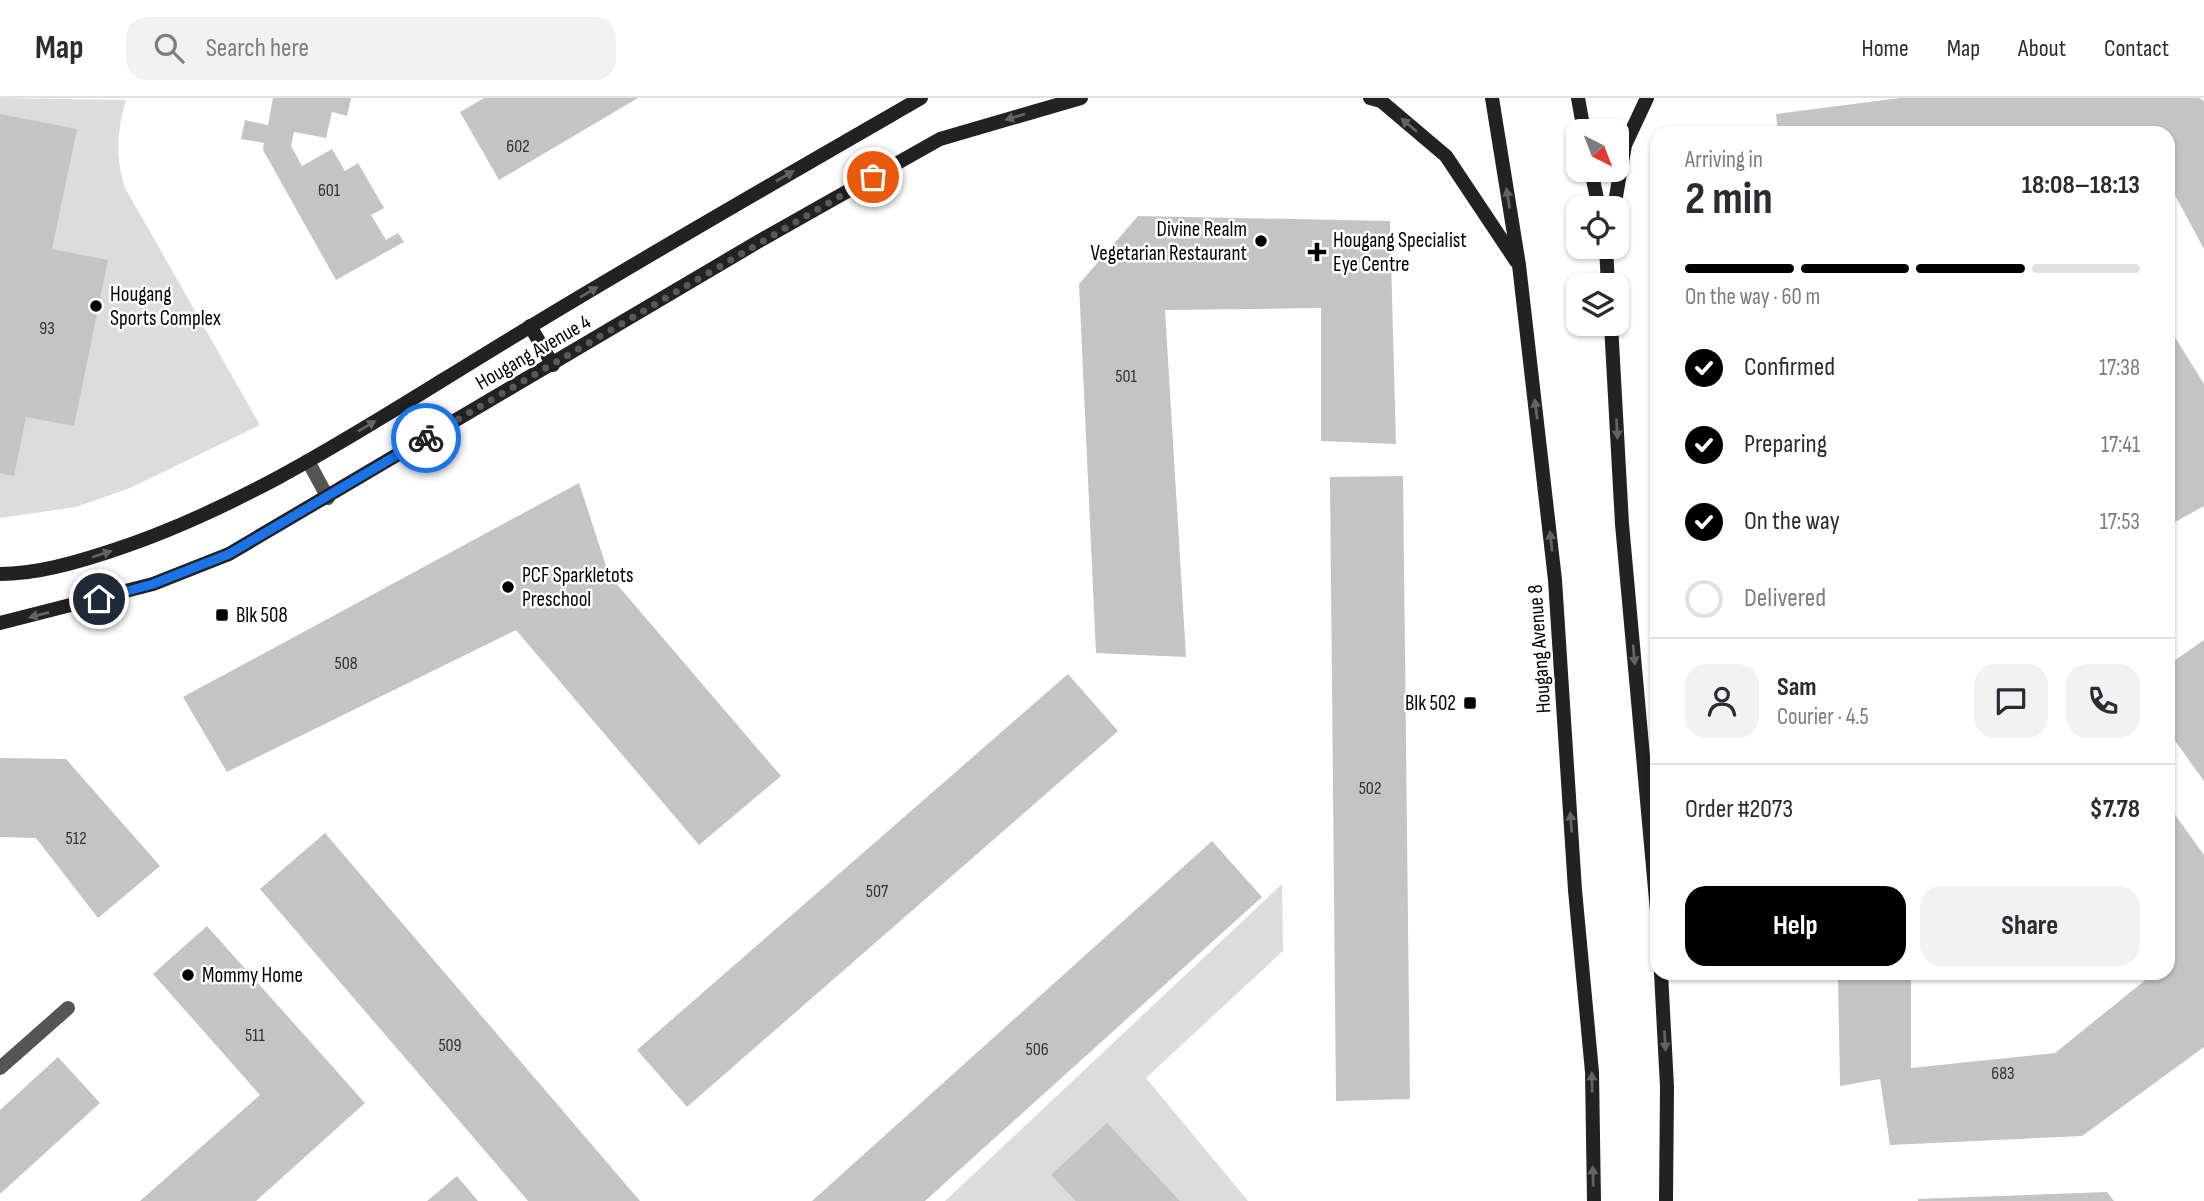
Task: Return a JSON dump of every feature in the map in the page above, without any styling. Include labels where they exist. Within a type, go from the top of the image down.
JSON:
[{"type":"main road","name":"Hougang Avenue 4","points":[[0,574],[77,562],[150,538],[217,510],[308,461],[530,327],[921,98]]},
{"type":"main road","name":"Hougang Avenue 4","points":[[0,623],[153,584],[229,554],[761,240],[940,139],[1080,98]]},
{"type":"main road","points":[[1370,98],[1381,101],[1446,156],[1519,265]]},
{"type":"main road","name":"Hougang Avenue 8","points":[[1492,98],[1519,265],[1555,580],[1576,890],[1592,1072],[1594,1201]]},
{"type":"main road","points":[[1578,98],[1582,119]]},
{"type":"main road","points":[[1616,196],[1625,145],[1647,98]]},
{"type":"main road","points":[[530,327],[553,365]]},
{"type":"main road","points":[[1612,336],[1622,524],[1650,834]]},
{"type":"main road","points":[[1661,980],[1667,1087],[1666,1201]]},
{"type":"lane","points":[[308,461],[328,498]]},
{"type":"lane","points":[[0,1068],[68,1008]]},
{"type":"shaded area","name":"Hougang Sports Complex","points":[[0,98],[126,100],[118,144],[125,188],[260,425],[130,488],[76,507],[0,518]]},
{"type":"shaded area","points":[[1282,884],[1283,951],[1146,1078],[1248,1201],[945,1201]]},
{"type":"building","points":[[273,98],[351,98],[347,116],[332,112],[326,138],[294,132],[291,146],[302,166],[332,149],[345,171],[358,163],[384,208],[371,215],[386,240],[398,233],[404,242],[336,280],[263,150],[264,143],[241,139],[245,120],[268,125]]},
{"type":"building","points":[[484,98],[638,98],[499,180],[460,112]]},
{"type":"building","points":[[1900,98],[2199,98],[2204,101],[2204,249],[2175,195],[2175,126],[1777,126],[1776,114]]},
{"type":"building","points":[[0,114],[77,129],[52,249],[108,260],[74,426],[26,417],[14,476],[0,473]]},
{"type":"building","points":[[1138,216],[1390,221],[1396,444],[1321,441],[1321,308],[1165,310],[1186,657],[1096,653],[1079,284]]},
{"type":"building","points":[[2175,337],[2204,384],[2204,506],[2175,522]]},
{"type":"building","points":[[1403,476],[1410,1099],[1336,1101],[1330,477]]},
{"type":"building","points":[[579,483],[609,575],[781,776],[699,845],[516,630],[227,772],[183,697]]},
{"type":"building","points":[[2204,640],[2204,781],[2175,741],[2175,660]]},
{"type":"building","points":[[1068,674],[1118,731],[687,1107],[637,1050]]},
{"type":"building","points":[[0,758],[66,759],[160,866],[98,918],[36,838],[0,837]]},
{"type":"building","points":[[2175,815],[2204,855],[2204,1047],[2082,1136],[1890,1145],[1880,1079],[1840,1086],[1838,980],[1911,980],[1911,1068],[2055,1053],[2145,980],[2175,980]]},
{"type":"building","points":[[325,833],[640,1201],[528,1201],[260,889]]},
{"type":"building","points":[[1212,841],[1262,897],[925,1201],[812,1201]]},
{"type":"building","points":[[207,926],[365,1103],[256,1201],[140,1201],[260,1095],[153,974]]},
{"type":"building","points":[[58,1057],[100,1103],[0,1194],[0,1110]]},
{"type":"building","points":[[1107,1123],[1180,1201],[1076,1201],[1051,1175]]},
{"type":"building","points":[[457,1176],[478,1201],[427,1201]]},
{"type":"building","points":[[2107,1192],[2114,1201],[1918,1201],[1918,1199]]},
{"type":"way so far","points":[[426,438],[873,177]]},
{"type":"place","name":"Divine Realm Vegetarian Restaurant","points":[[1261,241]]},
{"type":"place","name":"Hougang Specialist Eye Centre","points":[[1317,252]]},
{"type":"place","name":"Hougang Sports Complex","points":[[96,306]]},
{"type":"place","name":"PCF Sparkletots Preschool","points":[[508,587]]},
{"type":"place","name":"Blk 508","points":[[222,615]]},
{"type":"place","name":"Blk 502","points":[[1470,703]]},
{"type":"place","name":"Mommy Home","points":[[188,975]]},
{"type":"route","points":[[99,599],[153,584],[229,554],[426,438]]}]
